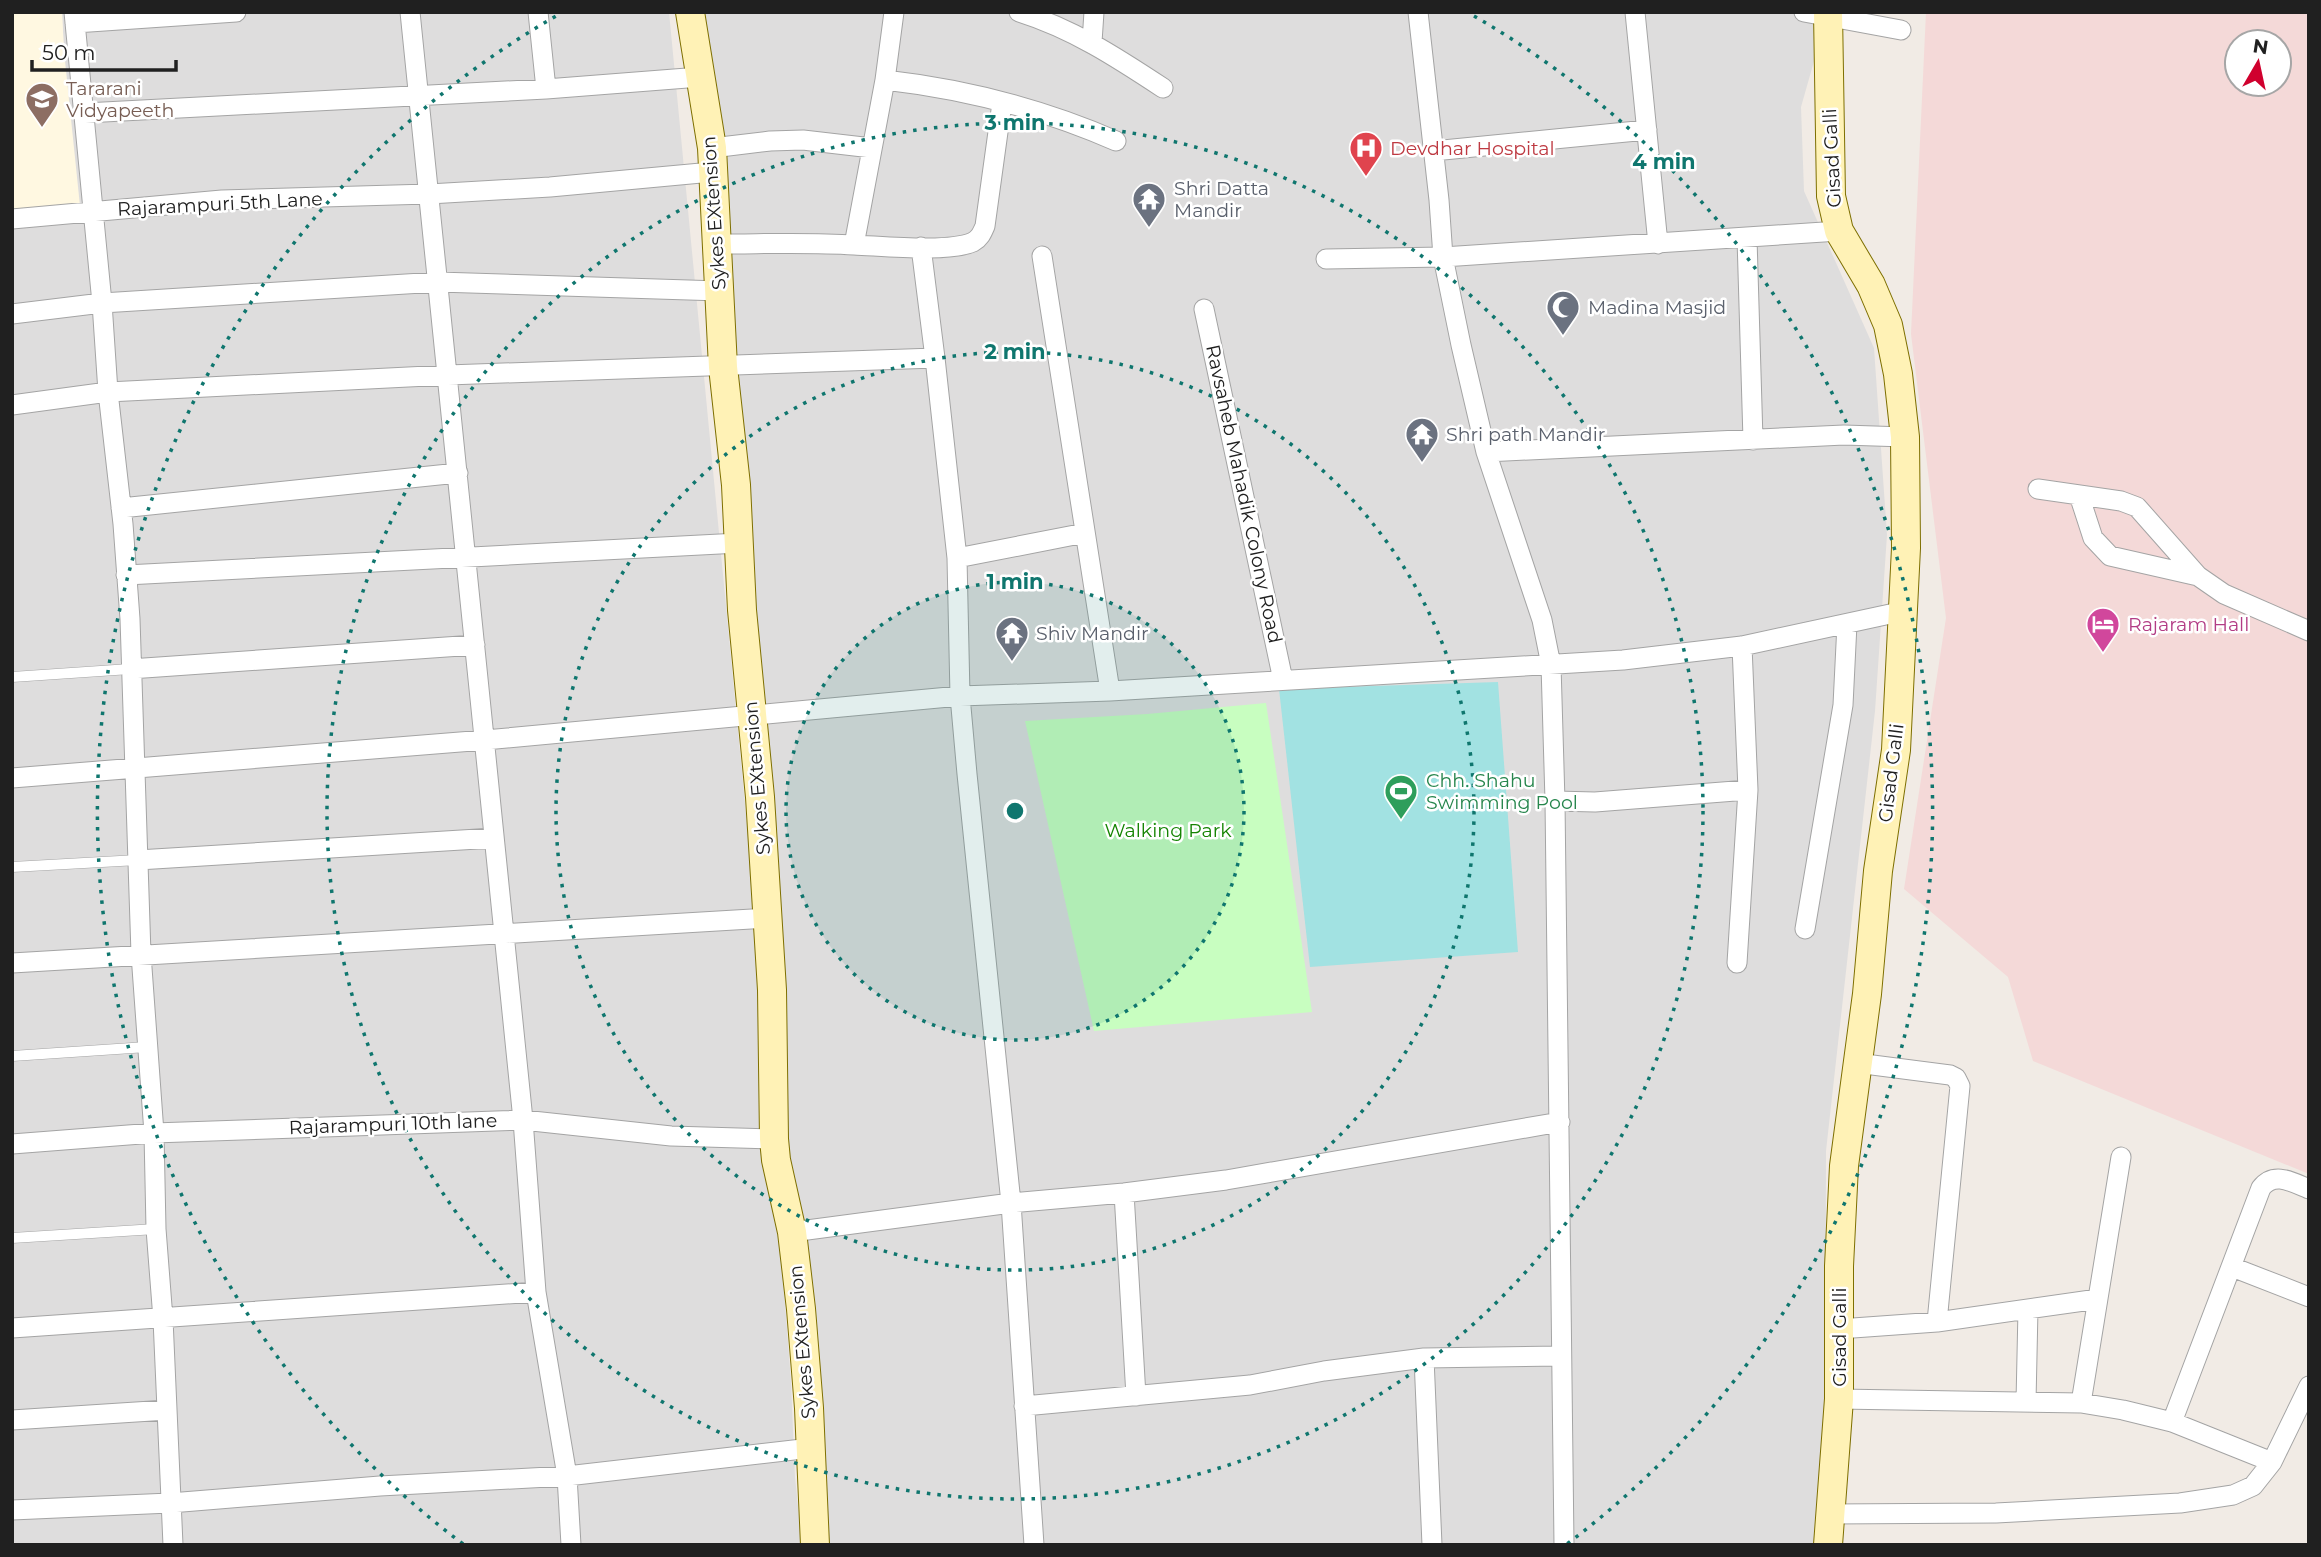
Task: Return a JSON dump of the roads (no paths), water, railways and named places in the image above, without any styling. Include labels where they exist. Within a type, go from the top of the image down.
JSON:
[{"type":"street","points":[[173,1545],[163,1319],[156,1229],[154,1133],[141,954],[130,619],[85,113],[74,18],[236,12]]},
{"type":"street","points":[[410,12],[523,1120],[536,1292],[567,1476],[571,1545]]},
{"type":"street","points":[[538,12],[545,89]]},
{"type":"street","name":"Sykes EXtension","points":[[690,12],[712,160],[723,367],[736,485],[742,610],[760,797],[772,1002],[774,1139],[792,1232],[801,1309],[816,1545]]},
{"type":"street","points":[[854,244],[885,80],[894,12]]},
{"type":"street","points":[[1019,12],[1045,20],[1092,42],[1163,88]]},
{"type":"street","points":[[1092,42],[1094,12]]},
{"type":"street","points":[[1418,12],[1443,257],[1486,452],[1542,620],[1551,665],[1560,1122],[1564,1545]]},
{"type":"street","points":[[1635,12],[1658,244]]},
{"type":"street","points":[[1820,14],[1901,30]]},
{"type":"street","name":"Gisad Galli","points":[[1820,14],[1831,196],[1839,231],[1871,285],[1888,325],[1898,374],[1905,437],[1906,548],[1896,750],[1878,871],[1867,994],[1844,1166],[1839,1266],[1839,1399],[1828,1545]]},
{"type":"street","points":[[85,113],[545,89],[700,77]]},
{"type":"street","points":[[885,80],[920,84],[1002,103],[1070,121],[1116,141]]},
{"type":"street","points":[[718,244],[854,244],[892,248],[961,246],[980,237],[985,226],[1002,103]]},
{"type":"street","points":[[1433,151],[1647,130]]},
{"type":"street","name":"Rajarampuri 5th Lane","points":[[12,219],[222,200],[429,194],[550,187],[712,160],[770,141],[803,140],[872,148]]},
{"type":"street","points":[[1326,259],[1443,257],[1839,231]]},
{"type":"street","points":[[1747,238],[1753,440]]},
{"type":"street","points":[[921,247],[957,558],[960,696],[1011,1203],[1034,1545]]},
{"type":"street","points":[[1042,256],[1110,691]]},
{"type":"street","points":[[12,314],[102,303],[438,282],[720,291]]},
{"type":"street","name":"Ravsaheb Mahadik Colony Road","points":[[1204,309],[1283,680]]},
{"type":"street","points":[[12,405],[108,392],[447,375],[935,358]]},
{"type":"street","points":[[1486,452],[1844,435],[1905,437]]},
{"type":"street","points":[[121,508],[458,473]]},
{"type":"street","points":[[2038,489],[2121,501],[2137,507],[2198,576],[2224,594],[2309,631]]},
{"type":"street","points":[[2079,495],[2093,538],[2110,556],[2198,576]]},
{"type":"street","points":[[957,558],[1085,533]]},
{"type":"street","points":[[126,575],[739,543]]},
{"type":"street","points":[[12,778],[485,740],[960,696],[1110,691],[1623,660],[1742,646],[1904,611]]},
{"type":"street","points":[[1805,929],[1843,705],[1847,624]]},
{"type":"street","points":[[130,669],[475,645]]},
{"type":"street","points":[[1737,963],[1748,790],[1742,646]]},
{"type":"street","points":[[1555,800],[1595,802],[1748,790]]},
{"type":"street","points":[[138,860],[494,838]]},
{"type":"street","points":[[12,963],[767,918]]},
{"type":"street","points":[[1857,1063],[1950,1075],[1956,1078],[1960,1086],[1937,1322]]},
{"type":"street","name":"Rajarampuri 10th lane","points":[[12,1144],[154,1133],[523,1120],[671,1136],[774,1139]]},
{"type":"street","points":[[792,1232],[1011,1203],[1124,1193],[1328,1164],[1560,1122]]},
{"type":"street","points":[[2081,1403],[2121,1157]]},
{"type":"street","points":[[2172,1422],[2261,1188],[2267,1180],[2284,1179],[2309,1189]]},
{"type":"street","points":[[1124,1193],[1136,1396]]},
{"type":"street","points":[[2232,1267],[2309,1297]]},
{"type":"street","points":[[12,1328],[536,1292]]},
{"type":"street","points":[[1839,1329],[1937,1322],[2098,1299]]},
{"type":"street","points":[[2026,1402],[2028,1309]]},
{"type":"street","points":[[1024,1406],[1250,1385],[1324,1371],[1424,1358],[1561,1356]]},
{"type":"street","points":[[1424,1358],[1432,1545]]},
{"type":"street","points":[[1830,1514],[1996,1513],[2180,1503],[2233,1495],[2253,1486],[2272,1462],[2309,1386]]},
{"type":"street","points":[[1839,1399],[2081,1403],[2172,1422],[2272,1462]]},
{"type":"street","points":[[12,1420],[166,1410]]},
{"type":"street","points":[[12,1510],[170,1503],[380,1486],[567,1476],[811,1448]]},
{"type":"lane","points":[[12,677],[130,669]]},
{"type":"lane","points":[[12,867],[138,860]]},
{"type":"lane","points":[[12,1056],[147,1047]]},
{"type":"lane","points":[[12,1238],[156,1229]]},
{"type":"water","name":"Chh. Shahu Swimming Pool","points":[[1498,682],[1518,952],[1310,967],[1279,689]]},
{"type":"place","name":"Tararani Vidyapeeth","points":[[42,129]]},
{"type":"place","name":"Devdhar Hospital","points":[[1366,178]]},
{"type":"place","name":"Shri Datta Mandir","points":[[1149,229]]},
{"type":"place","name":"Madina Masjid","points":[[1563,337]]},
{"type":"place","name":"Shri path Mandir","points":[[1422,464]]},
{"type":"place","name":"Rajaram Hall","points":[[2103,654]]},
{"type":"place","name":"Shiv Mandir","points":[[1012,663]]},
{"type":"place","name":"Chh. Shahu Swimming Pool","points":[[1401,821]]},
{"type":"park label","name":"Walking Park","points":[[1168,830]]}]
